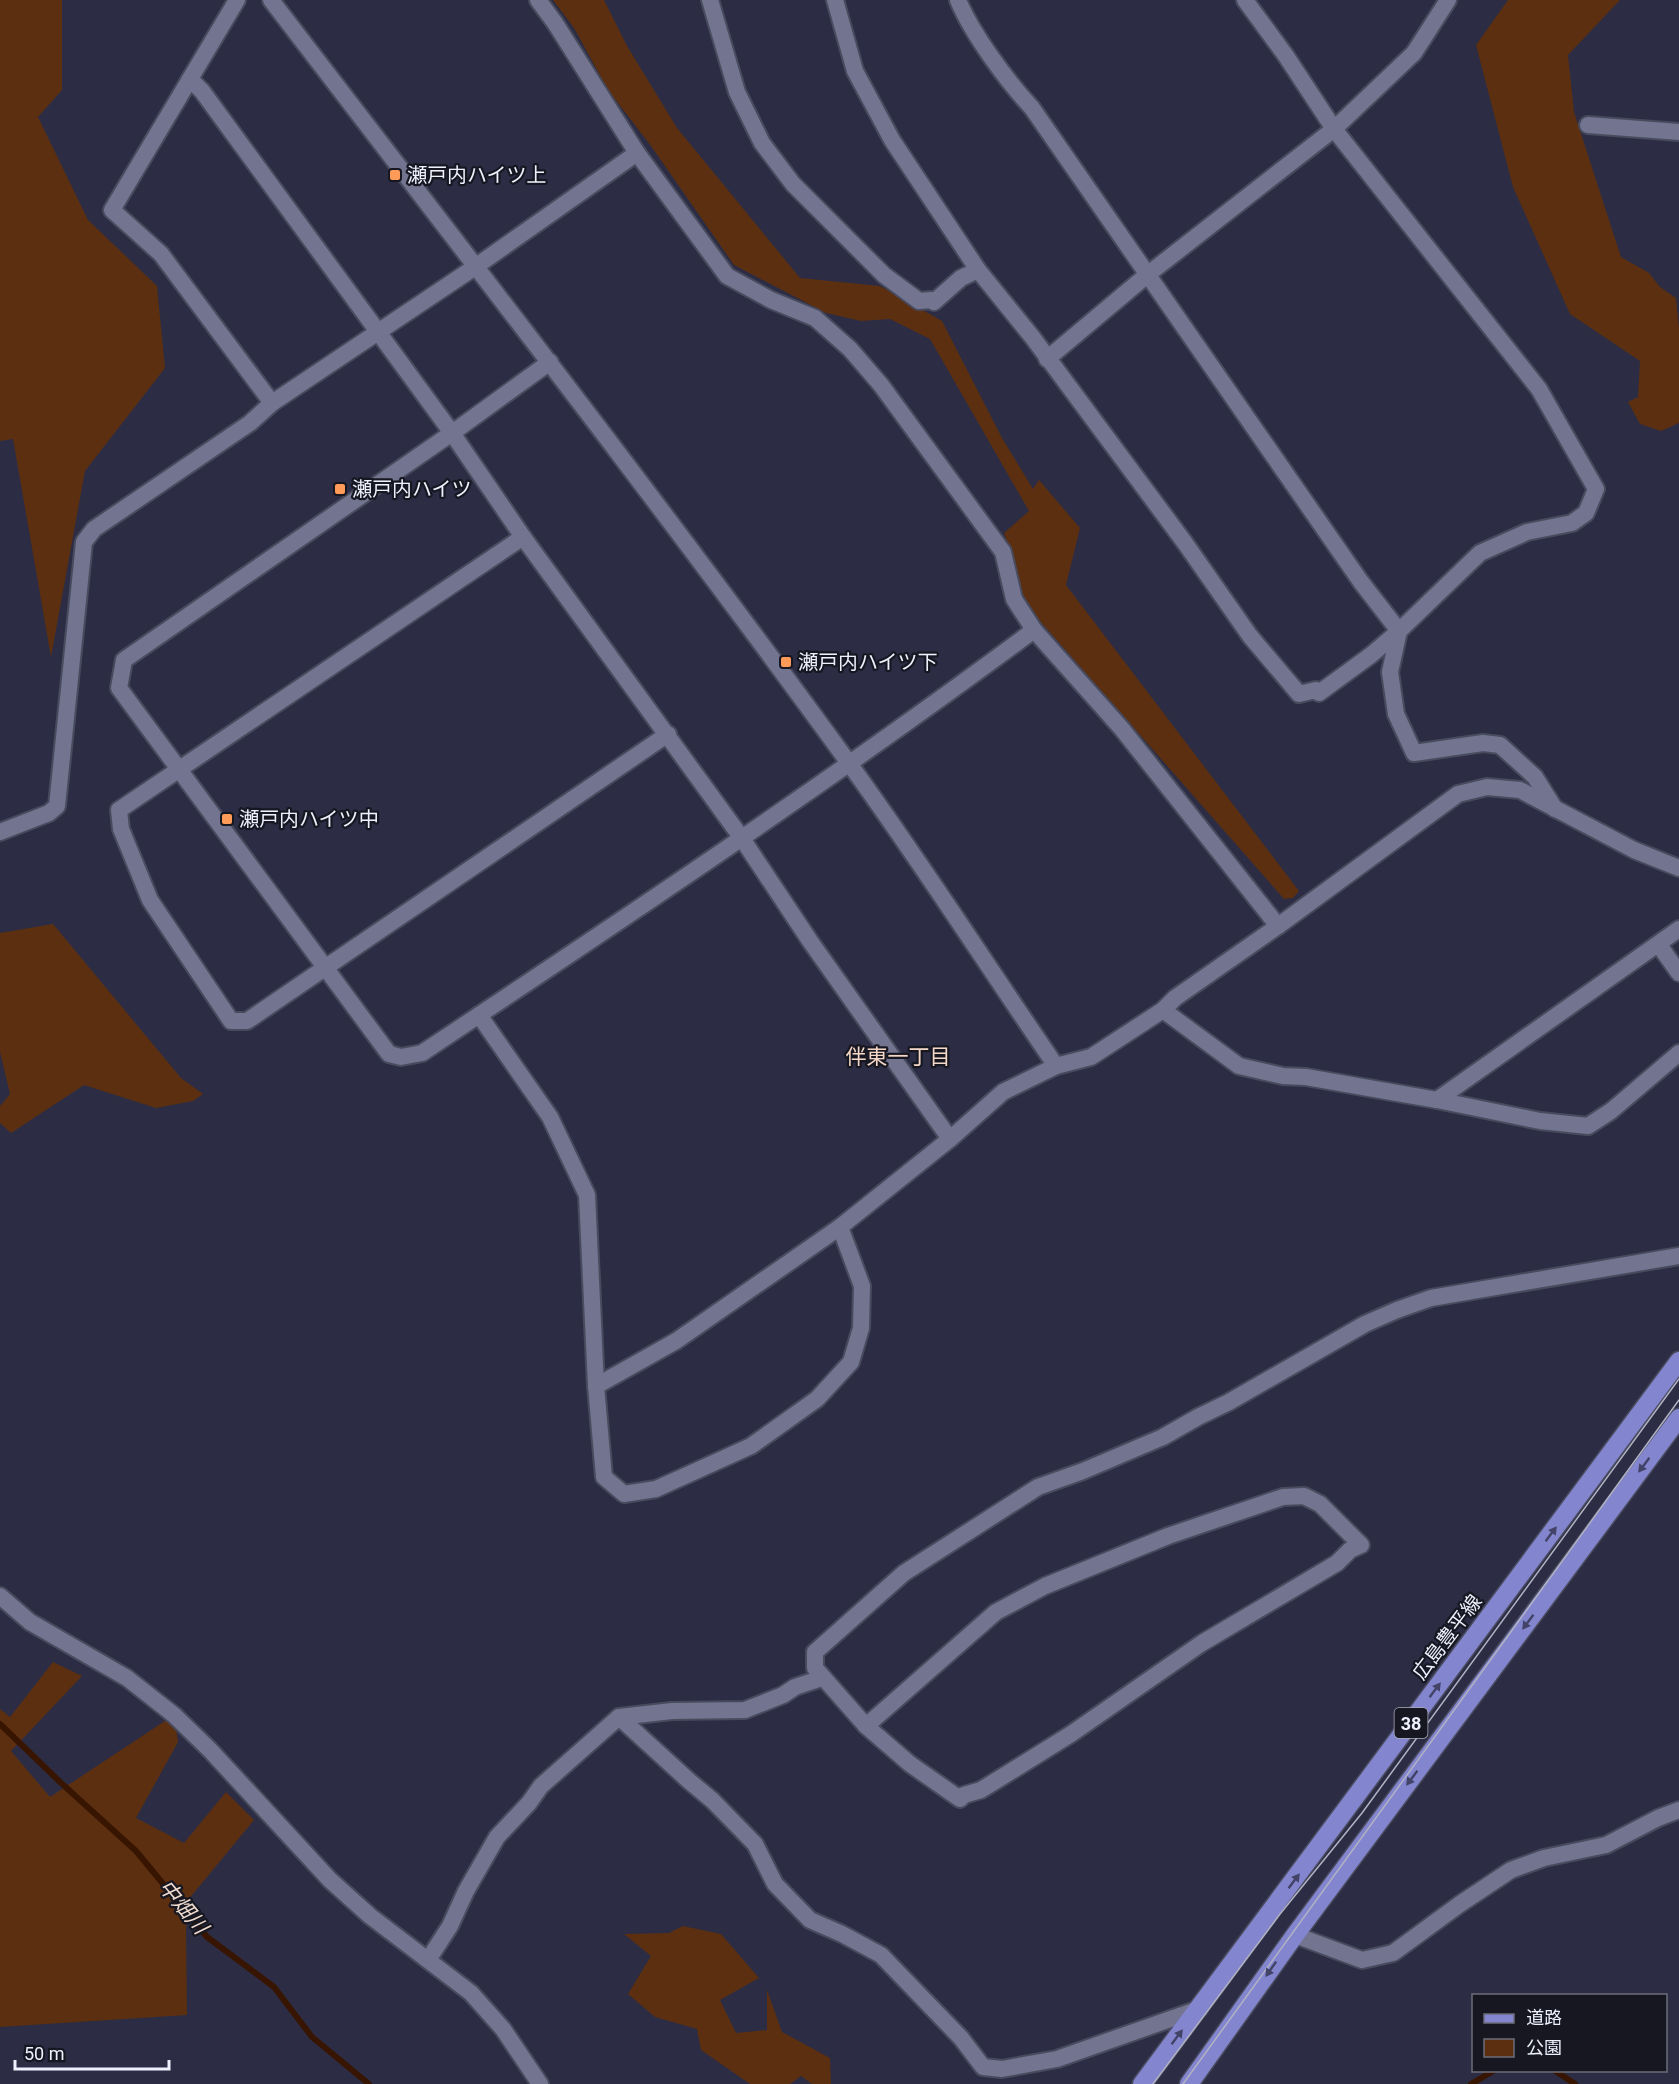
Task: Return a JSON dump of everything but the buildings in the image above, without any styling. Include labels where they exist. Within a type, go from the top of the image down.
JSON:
[{"type":"main road","name":"広島豊平線","points":[[1142,2084],[1679,1360]]},
{"type":"main road","name":"38","points":[[1189,2084],[1295,1935],[1679,1418]]},
{"type":"street","points":[[237,0],[112,210],[161,254],[272,403]]},
{"type":"street","points":[[271,0],[550,362],[849,762],[1056,1066]]},
{"type":"street","points":[[538,0],[637,153],[727,276],[771,300],[815,318],[850,349],[881,385],[1003,552],[1014,599],[1034,630],[1122,729],[1278,926]]},
{"type":"street","points":[[710,0],[736,92],[762,143],[801,193],[884,276],[919,301],[934,302],[961,278],[978,270]]},
{"type":"street","points":[[835,0],[855,71],[892,140],[978,270],[1185,543],[1250,636],[1299,694],[1316,690],[1319,693],[1399,632],[1480,553],[1527,532],[1572,523],[1586,513],[1596,489],[1539,389],[1334,129],[1286,56],[1245,0]]},
{"type":"street","points":[[957,0],[964,15],[1014,90],[1032,108],[1361,582],[1399,632],[1390,672],[1396,714],[1414,753],[1482,743],[1500,745],[1535,777],[1555,809]]},
{"type":"street","points":[[1047,359],[1147,275],[1334,129],[1414,52],[1448,0]]},
{"type":"street","points":[[190,79],[202,91],[452,433],[523,537],[668,734],[950,1139]]},
{"type":"street","points":[[1588,125],[1679,132]]},
{"type":"street","points":[[0,832],[49,813],[57,806],[84,542],[94,529],[250,423],[272,403],[475,267],[637,153]]},
{"type":"street","points":[[550,362],[452,433],[124,660],[118,688],[389,1054],[401,1057],[422,1053],[741,837],[954,689],[1034,630]]},
{"type":"street","points":[[523,537],[119,810],[121,829],[150,900],[231,1021],[247,1021],[668,734]]},
{"type":"street","points":[[596,1386],[676,1341],[840,1227],[950,1139],[1003,1092],[1056,1066],[1091,1056],[1162,1010],[1175,998],[1278,926],[1458,794],[1487,787],[1520,790],[1634,850],[1679,868]]},
{"type":"street","points":[[1437,1100],[1679,929]]},
{"type":"street","points":[[1659,945],[1679,973]]},
{"type":"street","points":[[1162,1010],[1239,1066],[1283,1076],[1306,1077],[1437,1100],[1540,1121],[1588,1126],[1611,1111],[1679,1053]]},
{"type":"street","points":[[479,1015],[550,1117],[587,1195],[596,1386],[604,1477],[624,1494],[656,1489],[751,1446],[817,1399],[851,1362],[861,1328],[862,1286],[840,1227]]},
{"type":"street","points":[[866,1726],[996,1612],[1045,1586],[1168,1536],[1283,1497],[1304,1496],[1320,1504],[1361,1545],[1350,1550],[1336,1563],[1202,1642],[1071,1734],[981,1790],[964,1795],[960,1799],[910,1764],[866,1726],[815,1668],[815,1652],[904,1573],[1038,1487],[1164,1437],[1365,1324],[1397,1310],[1431,1298],[1679,1256]]},
{"type":"street","points":[[0,1596],[30,1622],[127,1678],[174,1715],[210,1750],[330,1880],[370,1916],[471,1993],[503,2029],[540,2084]]},
{"type":"street","points":[[428,1960],[450,1926],[466,1891],[497,1837],[529,1803],[541,1786],[619,1717],[672,1711],[745,1710],[783,1695],[795,1687],[822,1678]]},
{"type":"street","points":[[619,1717],[712,1800],[755,1844],[775,1884],[810,1920],[882,1955],[962,2038],[983,2067],[1002,2069],[1057,2059],[1199,2009]]},
{"type":"street","points":[[1295,1935],[1362,1960],[1393,1953],[1511,1870],[1544,1858],[1606,1845],[1658,1818],[1679,1810]]},
{"type":"green space","points":[[0,0],[62,0],[62,90],[38,117],[88,220],[157,286],[165,368],[85,471],[51,657],[13,439],[0,441]]},
{"type":"green space","points":[[553,0],[604,0],[627,46],[677,128],[800,278],[880,286],[942,321],[1002,438],[1033,489],[1039,480],[1080,528],[1066,585],[1299,891],[1293,898],[1284,899],[1025,604],[1004,533],[1029,511],[930,339],[890,319],[861,321],[826,313],[734,265],[651,146],[608,90],[574,28]]},
{"type":"green space","points":[[1508,0],[1620,0],[1568,55],[1574,112],[1621,257],[1649,273],[1660,287],[1676,298],[1679,329],[1679,423],[1661,431],[1640,424],[1628,402],[1638,397],[1640,361],[1570,314],[1513,187],[1476,45]]},
{"type":"green space","points":[[53,924],[181,1078],[203,1094],[193,1101],[156,1108],[84,1085],[11,1133],[0,1123],[0,1106],[10,1094],[0,1052],[0,933]]},
{"type":"green space","points":[[53,1662],[82,1676],[11,1751],[50,1797],[174,1715],[178,1742],[136,1818],[184,1843],[226,1792],[254,1820],[188,1900],[187,2015],[0,2027],[0,1709],[10,1717]]},
{"type":"green space","points":[[683,1926],[721,1934],[759,1978],[720,2000],[736,2033],[767,2030],[767,1990],[782,2032],[830,2058],[831,2084],[812,2084],[801,2076],[790,2084],[750,2084],[701,2050],[697,2029],[655,2017],[628,1994],[651,1956],[624,1934],[669,1933]]},
{"type":"waterway","name":"中畑川","points":[[0,1724],[136,1851],[207,1937],[274,1987],[312,2037],[369,2084]]},
{"type":"waterway","name":"中畑川","points":[[1471,2084],[1492,2072]]},
{"type":"waterway","name":"中畑川","points":[[1557,2072],[1575,2084]]},
{"type":"tram line","points":[[1153,2084],[1280,1914],[1362,1813],[1679,1379]]},
{"type":"tram line","points":[[1183,2084],[1679,1400]]},
{"type":"place","name":"瀬戸内ハイツ上","points":[[395,175]]},
{"type":"place","name":"瀬戸内ハイツ","points":[[340,489]]},
{"type":"place","name":"瀬戸内ハイツ下","points":[[786,662]]},
{"type":"place","name":"瀬戸内ハイツ中","points":[[227,819]]},
{"type":"district","name":"伴東一丁目","points":[[898,1057]]}]
